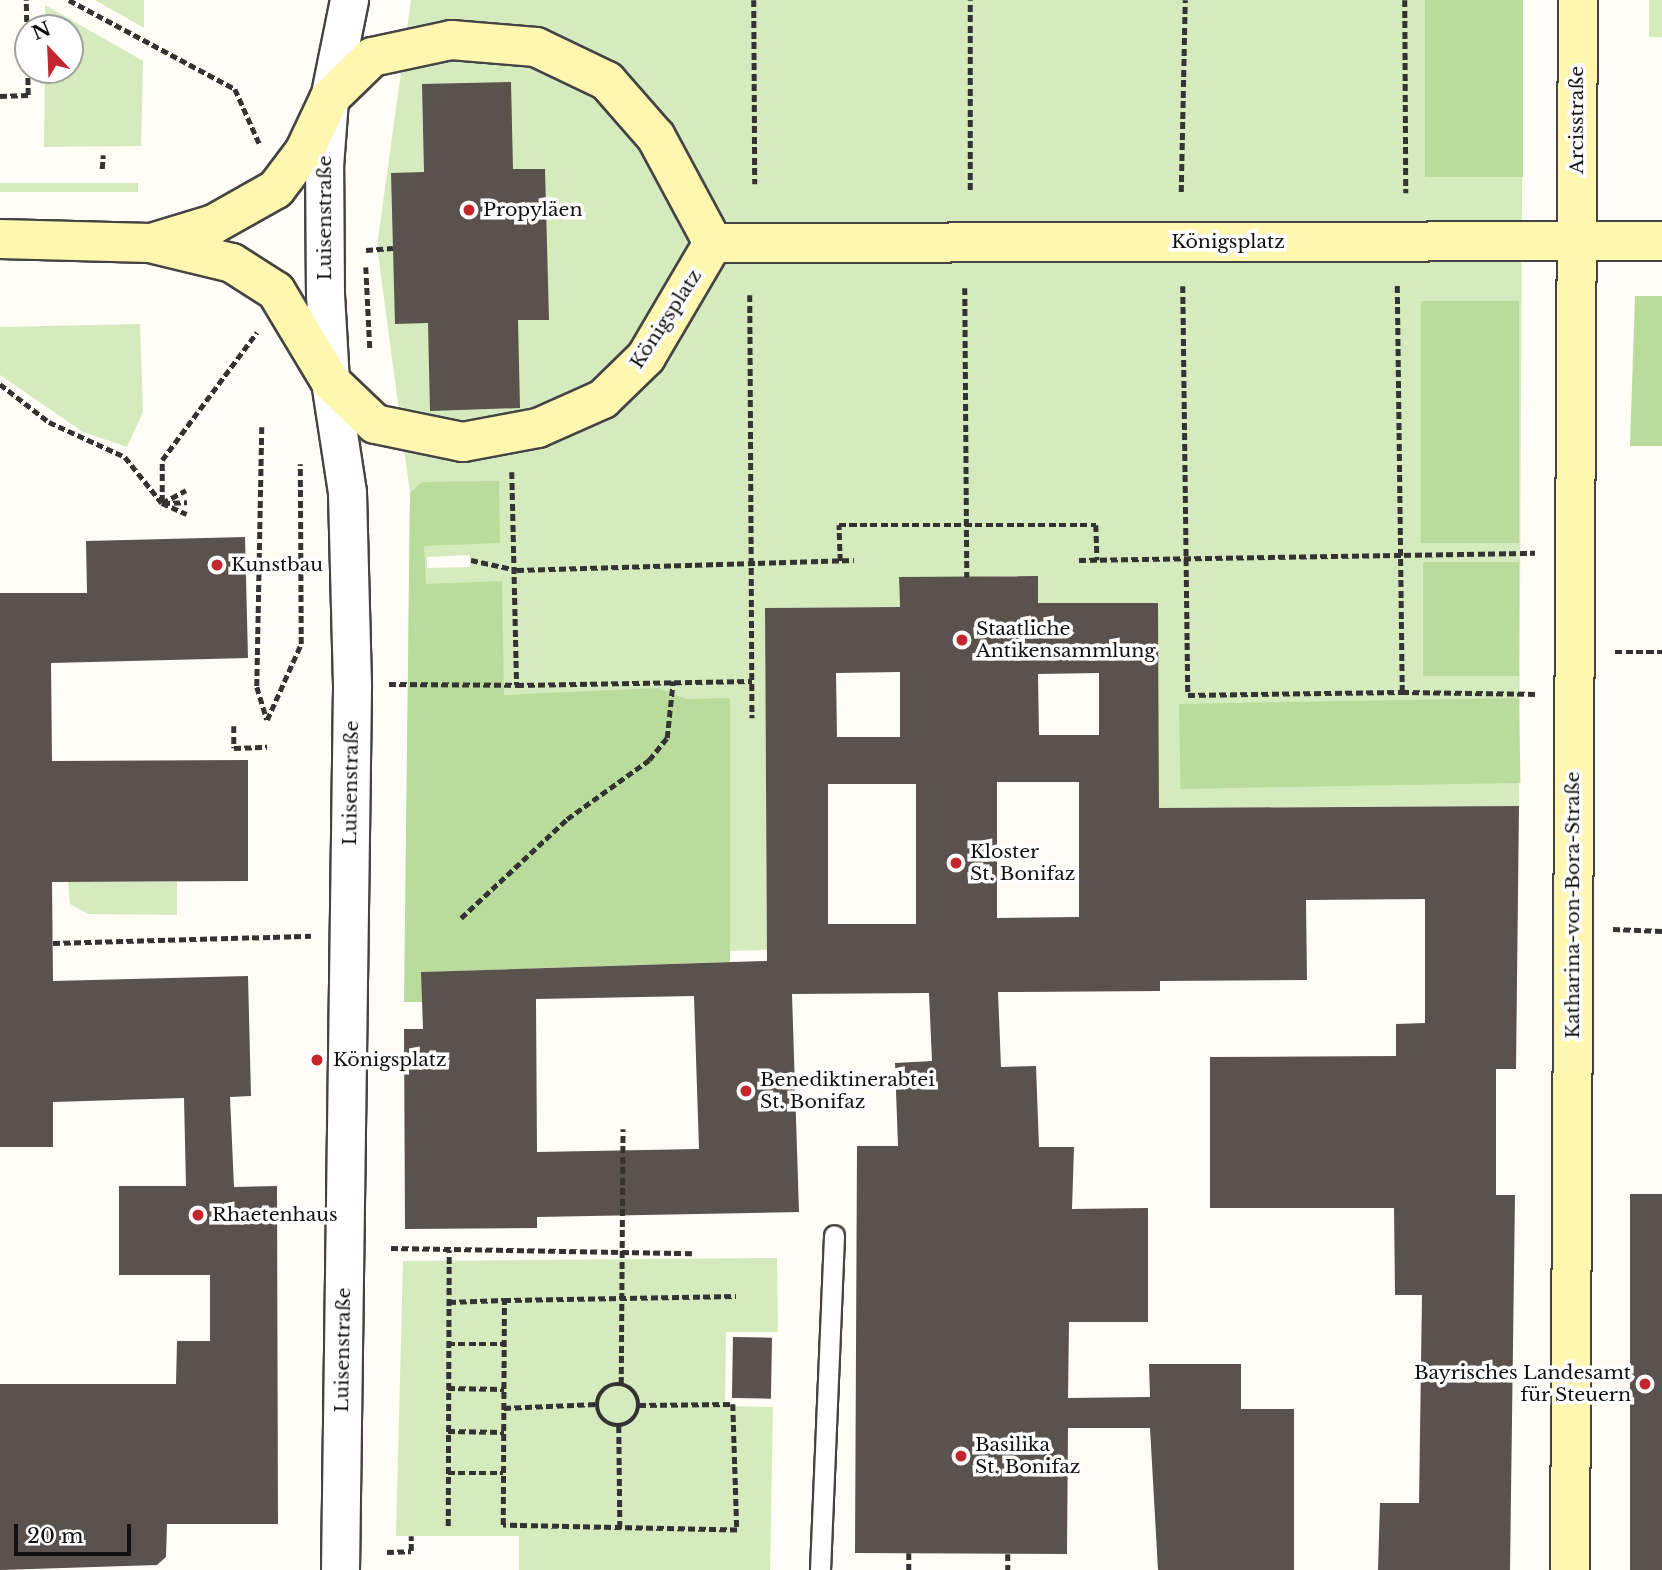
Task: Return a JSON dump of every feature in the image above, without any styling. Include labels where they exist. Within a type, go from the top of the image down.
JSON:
[{"type":"main road","name":"Arcisstraße","points":[[1576,240],[1577,0]]},
{"type":"main road","points":[[0,239],[150,243],[214,224],[276,189],[304,152],[328,99],[372,57],[413,45],[511,42],[558,54],[607,81],[640,114],[713,243]]},
{"type":"main road","name":"Katharina-von-Bora-Straße","points":[[1570,1570],[1576,240]]},
{"type":"main road","name":"Königsplatz","points":[[150,243],[232,263],[276,291],[330,381],[375,424],[395,433],[463,442],[538,428],[577,414],[625,381],[713,243],[1662,241]]},
{"type":"street","name":"Luisenstraße","points":[[341,1570],[352,684],[348,492],[330,381],[328,99],[349,0]]},
{"type":"lane","points":[[820,1570],[834,1235]]},
{"type":"path","points":[[0,96],[28,95],[26,0]]},
{"type":"path","points":[[69,0],[235,89],[263,152]]},
{"type":"path","points":[[754,0],[755,184]]},
{"type":"path","points":[[970,0],[970,190]]},
{"type":"path","points":[[1181,192],[1185,0]]},
{"type":"path","points":[[1405,0],[1406,193]]},
{"type":"path","points":[[102,169],[103,155]]},
{"type":"path","points":[[365,237],[370,359]]},
{"type":"path","points":[[366,250],[393,248]]},
{"type":"path","points":[[1398,285],[1402,692]]},
{"type":"path","points":[[1183,286],[1188,695],[1402,692],[1574,695]]},
{"type":"path","points":[[965,288],[967,577]]},
{"type":"path","points":[[750,295],[752,718]]},
{"type":"path","points":[[162,503],[162,460],[220,385],[262,324]]},
{"type":"path","points":[[0,384],[49,422],[125,457],[162,503],[187,514]]},
{"type":"path","points":[[262,427],[257,687],[267,720],[301,643],[300,464]]},
{"type":"path","points":[[512,470],[517,570],[517,685]]},
{"type":"path","points":[[162,503],[186,490]]},
{"type":"path","points":[[162,503],[187,502]]},
{"type":"path","points":[[840,561],[839,525],[967,524],[1096,525],[1097,560]]},
{"type":"path","points":[[1079,560],[1400,554],[1575,554]]},
{"type":"path","points":[[471,560],[517,570],[854,560]]},
{"type":"path","points":[[1614,652],[1662,652]]},
{"type":"path","points":[[461,918],[567,819],[649,760],[667,738],[673,681]]},
{"type":"path","points":[[352,684],[517,685],[752,681]]},
{"type":"path","points":[[234,726],[234,748],[267,747]]},
{"type":"path","points":[[1612,929],[1662,931]]},
{"type":"path","points":[[52,943],[349,935]]},
{"type":"path","points":[[621,1384],[624,1129]]},
{"type":"path","points":[[391,1248],[692,1253]]},
{"type":"path","points":[[448,1526],[449,1250]]},
{"type":"path","points":[[449,1302],[736,1296]]},
{"type":"path","points":[[504,1300],[503,1525],[737,1530],[733,1404],[639,1405]]},
{"type":"path","points":[[448,1344],[504,1344]]},
{"type":"path","points":[[621,1384],[631,1389],[639,1405],[631,1422],[619,1426],[606,1422],[597,1404],[602,1391],[621,1384]]},
{"type":"path","points":[[448,1388],[504,1389]]},
{"type":"path","points":[[504,1408],[597,1404]]},
{"type":"path","points":[[619,1426],[621,1526]]},
{"type":"path","points":[[448,1431],[504,1432]]},
{"type":"path","points":[[448,1473],[503,1473]]},
{"type":"path","points":[[387,1552],[411,1551],[411,1536]]},
{"type":"path","points":[[909,1553],[909,1570]]},
{"type":"path","points":[[1008,1554],[1009,1570]]},
{"type":"green space","points":[[95,0],[144,0],[144,28]]},
{"type":"green space","points":[[411,0],[1523,0],[1519,806],[1159,808],[1158,603],[1038,603],[1037,576],[899,578],[900,607],[765,608],[767,950],[405,960],[410,493],[377,246]],"holes":[[[470,555],[470,567],[427,568],[427,557]]]},
{"type":"green space","points":[[1425,0],[1523,0],[1523,177],[1425,177]]},
{"type":"green space","points":[[1649,0],[1662,0],[1662,37],[1649,37]]},
{"type":"green space","points":[[45,5],[61,14],[45,14]]},
{"type":"green space","points":[[84,27],[143,61],[141,146],[44,147],[45,84],[84,84]]},
{"type":"green space","points":[[0,183],[138,183],[138,192],[0,192]]},
{"type":"green space","points":[[1635,296],[1662,296],[1662,446],[1630,446]]},
{"type":"green space","points":[[1421,301],[1519,301],[1519,543],[1421,543]]},
{"type":"green space","points":[[140,324],[143,412],[127,447],[83,432],[0,375],[0,327]]},
{"type":"green space","points":[[499,481],[500,543],[424,546],[426,584],[502,581],[504,695],[657,688],[687,699],[730,698],[730,962],[422,972],[422,1002],[404,1002],[410,493],[422,482]]},
{"type":"green space","points":[[1423,562],[1519,562],[1519,676],[1423,676]]},
{"type":"green space","points":[[1519,698],[1520,783],[1181,789],[1179,704]]},
{"type":"green space","points":[[67,867],[92,882],[177,882],[177,915],[88,914],[70,904]]},
{"type":"green space","points":[[777,1258],[778,1332],[726,1332],[725,1406],[773,1407],[770,1570],[519,1570],[519,1536],[396,1536],[403,1261]]},
{"type":"building","name":"Propyläen","points":[[511,82],[513,169],[545,169],[549,320],[518,320],[520,408],[430,411],[428,323],[395,324],[391,173],[424,172],[422,84]]},
{"type":"building","points":[[245,537],[248,658],[51,663],[52,761],[248,760],[248,881],[52,882],[53,981],[248,976],[251,1096],[230,1097],[234,1187],[277,1186],[278,1524],[167,1524],[166,1557],[157,1565],[0,1570],[0,1384],[176,1384],[177,1341],[210,1341],[210,1275],[119,1275],[119,1186],[186,1186],[184,1098],[53,1102],[53,1147],[0,1147],[0,593],[87,593],[86,541]]},
{"type":"building","points":[[1038,576],[1038,603],[1158,603],[1159,808],[1519,806],[1516,1069],[1496,1069],[1496,1195],[1515,1195],[1510,1570],[1378,1570],[1380,1503],[1419,1503],[1422,1295],[1395,1295],[1394,1208],[1210,1208],[1210,1057],[1396,1056],[1396,1024],[1425,1023],[1425,899],[1306,900],[1307,980],[1160,981],[1160,991],[998,992],[1001,1067],[1036,1066],[1039,1147],[1074,1147],[1072,1209],[1148,1208],[1148,1322],[1069,1322],[1068,1398],[1150,1397],[1149,1364],[1241,1364],[1241,1409],[1294,1409],[1294,1570],[1158,1570],[1150,1428],[1068,1428],[1067,1554],[855,1553],[857,1146],[898,1146],[895,1063],[932,1061],[929,993],[792,994],[799,1212],[537,1217],[537,1228],[405,1229],[404,1029],[423,1029],[421,972],[767,961],[765,608],[900,607],[899,577]],"holes":[[[900,672],[900,737],[837,737],[836,673]],[[1099,673],[1099,735],[1039,735],[1038,674]],[[997,782],[1079,782],[1079,917],[997,918]],[[828,784],[916,784],[916,924],[828,924]],[[694,996],[699,1149],[537,1152],[536,999]]]},
{"type":"building","name":"Bayrisches Landesamt für Steuern","points":[[1630,1194],[1662,1194],[1662,1570],[1630,1570]]},
{"type":"building","points":[[733,1337],[772,1338],[771,1399],[732,1398]]},
{"type":"place","name":"Propyläen","points":[[469,210]]},
{"type":"place","name":"Kunstbau","points":[[217,565]]},
{"type":"place","name":"Staatliche Antikensammlung","points":[[962,640]]},
{"type":"place","name":"Kloster St. Bonifaz","points":[[956,863]]},
{"type":"place","name":"Königsplatz","points":[[317,1060]]},
{"type":"place","name":"Benediktinerabtei St. Bonifaz","points":[[746,1091]]},
{"type":"place","name":"Rhaetenhaus","points":[[198,1215]]},
{"type":"place","name":"Bayrisches Landesamt für Steuern","points":[[1645,1384]]},
{"type":"place","name":"Basilika St. Bonifaz","points":[[961,1456]]}]
